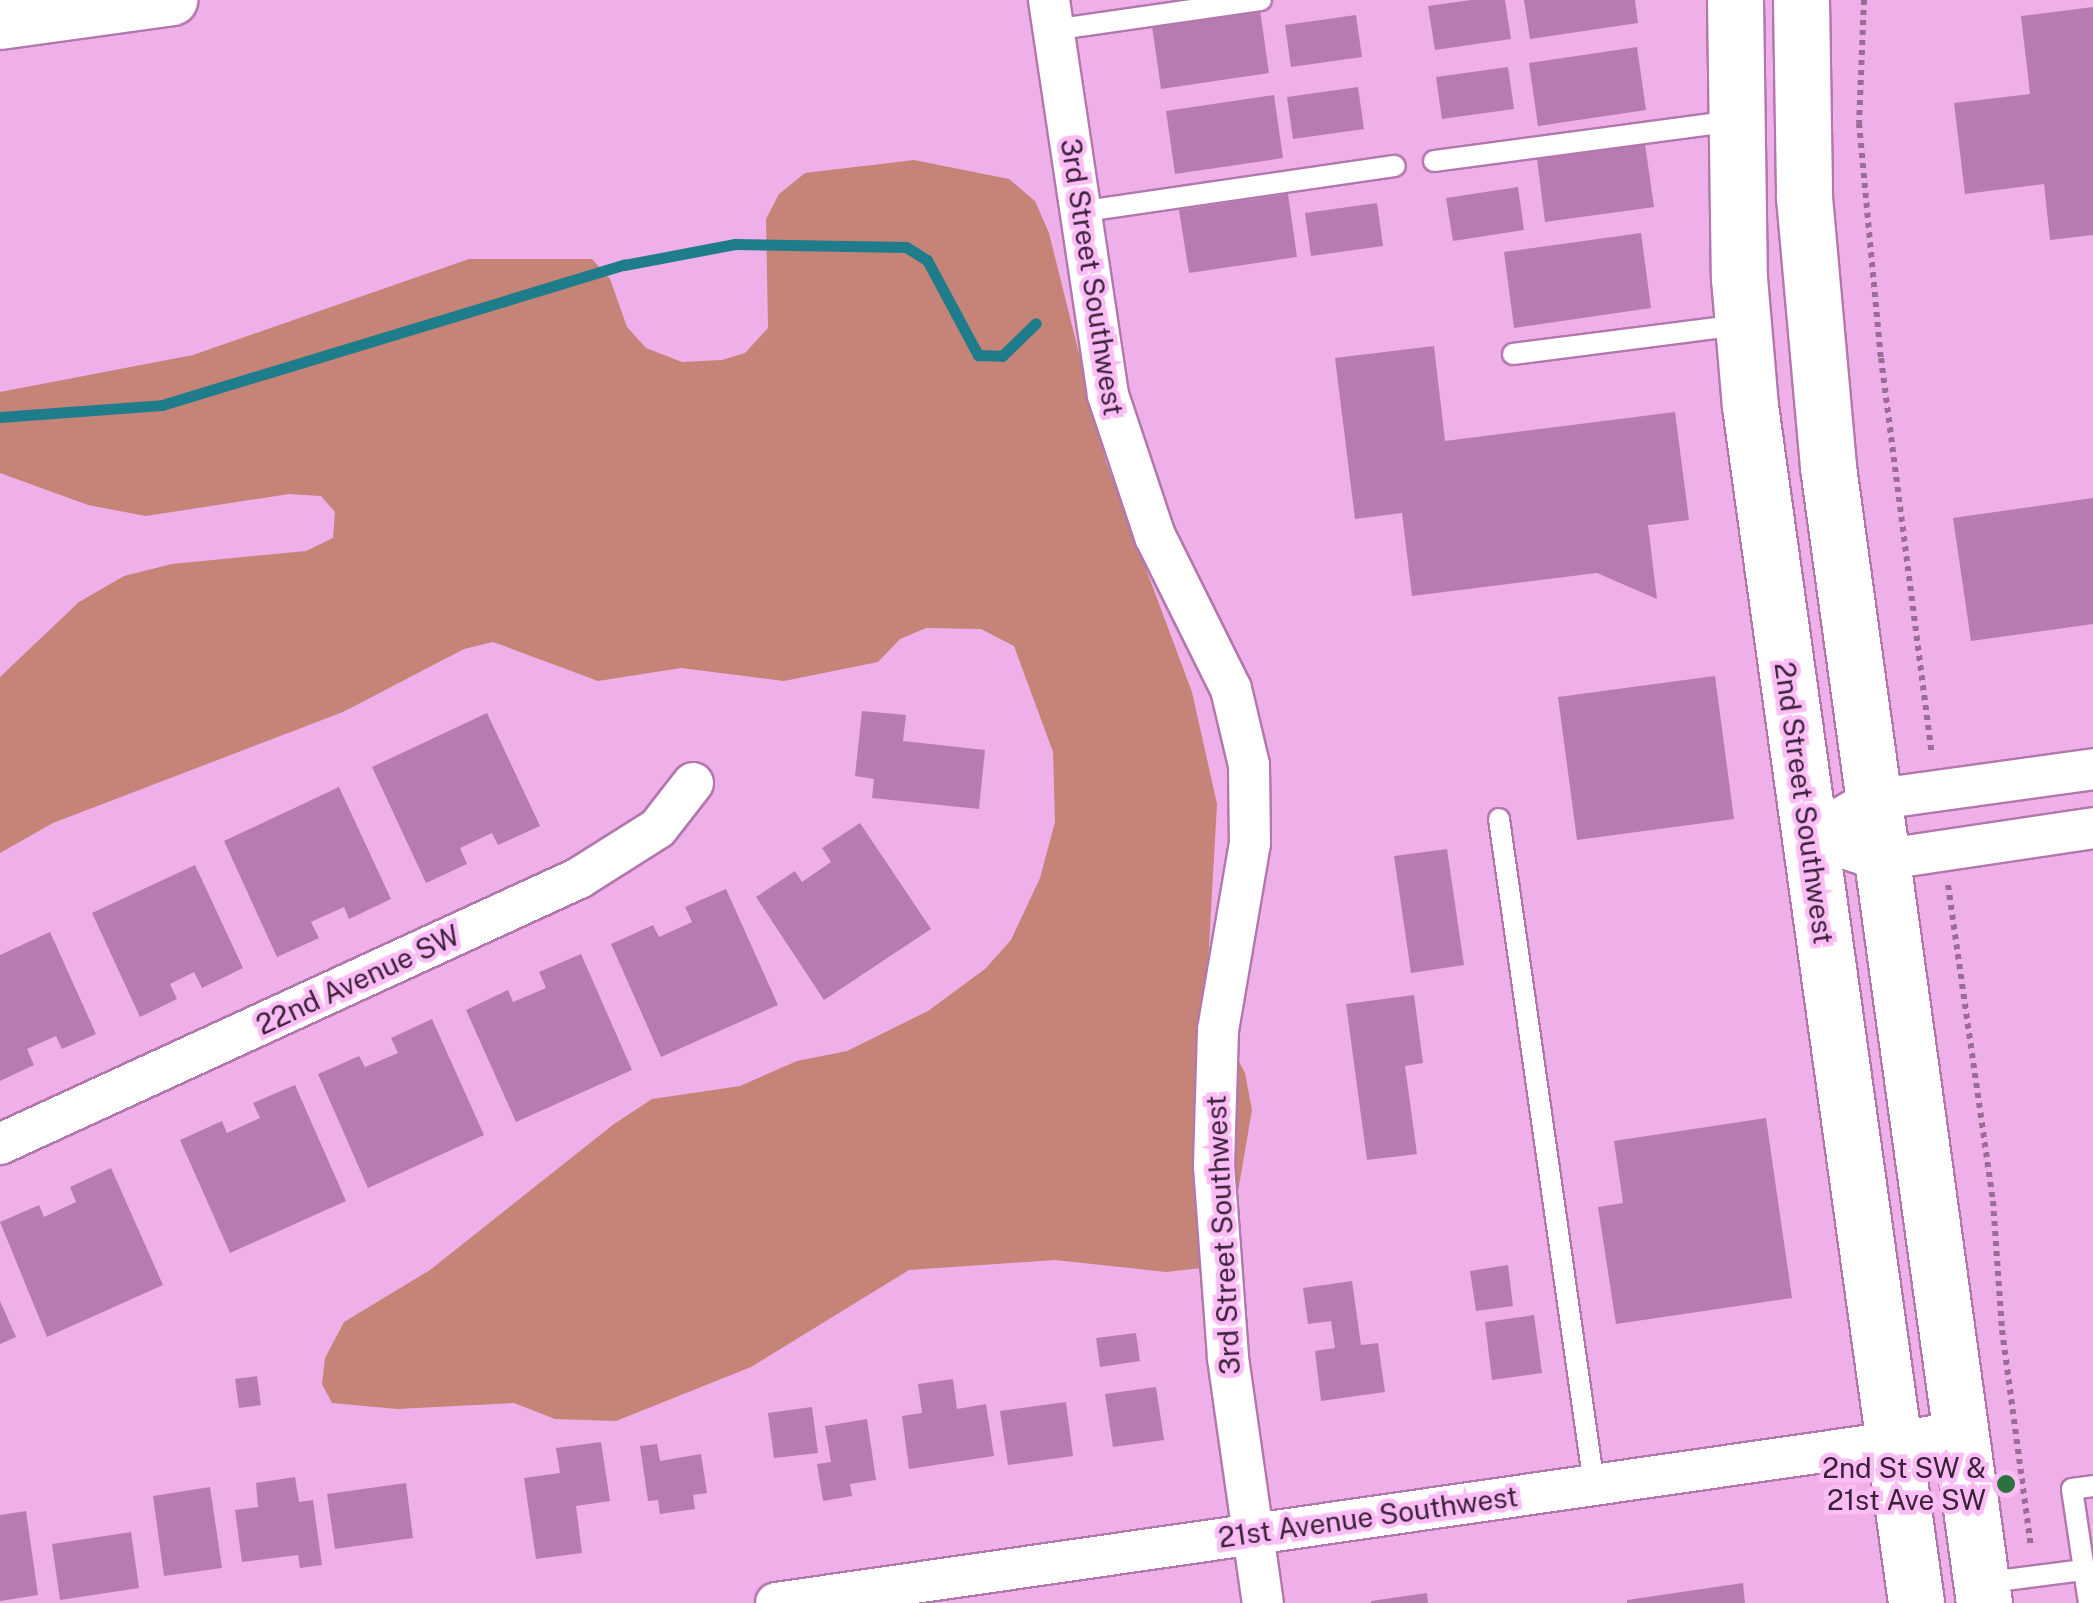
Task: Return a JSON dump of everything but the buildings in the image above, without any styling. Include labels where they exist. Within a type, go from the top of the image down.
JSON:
[{"type":"main road","name":"2nd Street Southwest","points":[[1736,0],[1735,120],[1742,324],[1916,1603]]},
{"type":"main road","points":[[1801,0],[1804,198],[1815,350],[1871,800],[1982,1593]]},
{"type":"street","points":[[0,24],[172,0]]},
{"type":"street","name":"3rd Street Southwest","points":[[1051,15],[1096,342],[1123,449],[1155,536],[1231,688],[1249,765],[1250,843],[1216,1060],[1214,1166],[1228,1358],[1262,1603]]},
{"type":"street","points":[[1810,837],[1871,800],[2093,769]]},
{"type":"street","name":"22nd Avenue SW","points":[[0,1144],[578,878],[658,828],[693,783]]},
{"type":"street","points":[[1810,837],[1880,860],[2093,828]]},
{"type":"street","name":"21st Avenue Southwest","points":[[776,1603],[1961,1432]]},
{"type":"lane","points":[[1051,15],[1261,0]]},
{"type":"lane","points":[[1434,161],[1735,120]]},
{"type":"lane","points":[[1079,212],[1395,166]]},
{"type":"lane","points":[[1513,354],[1742,324]]},
{"type":"lane","points":[[1499,818],[1594,1484]]},
{"type":"lane","points":[[2082,1487],[2084,1570],[2089,1603]]},
{"type":"lane","points":[[1982,1593],[2036,1577],[2084,1570]]},
{"type":"path","points":[[1864,0],[1860,123],[1880,358],[1932,760]]},
{"type":"path","points":[[1947,872],[2036,1577]]},
{"type":"shaded area","points":[[914,160],[1009,179],[1035,201],[1049,233],[1106,462],[1192,692],[1217,804],[1206,999],[1245,1073],[1252,1110],[1230,1238],[1201,1268],[1166,1272],[1055,1260],[909,1270],[751,1367],[616,1421],[555,1419],[514,1403],[397,1409],[332,1403],[322,1384],[325,1358],[344,1322],[430,1270],[614,1124],[652,1099],[740,1086],[797,1061],[847,1051],[928,1011],[985,969],[1011,940],[1040,878],[1055,822],[1053,752],[1014,646],[981,629],[926,628],[900,639],[878,662],[784,681],[681,668],[598,681],[493,642],[464,649],[343,712],[53,823],[0,853],[0,677],[79,602],[124,576],[172,564],[306,551],[333,538],[335,512],[321,496],[289,494],[146,516],[88,505],[0,473],[0,392],[193,355],[469,259],[592,259],[610,279],[627,327],[646,348],[682,362],[722,360],[745,353],[768,328],[766,219],[779,194],[805,173]]},
{"type":"waterway","points":[[0,417],[162,405],[624,265],[735,244],[906,247],[927,260],[978,355],[1002,356],[1036,323]]},
{"type":"place","name":"2nd St SW & 21st Ave SW","points":[[2006,1484]]}]
